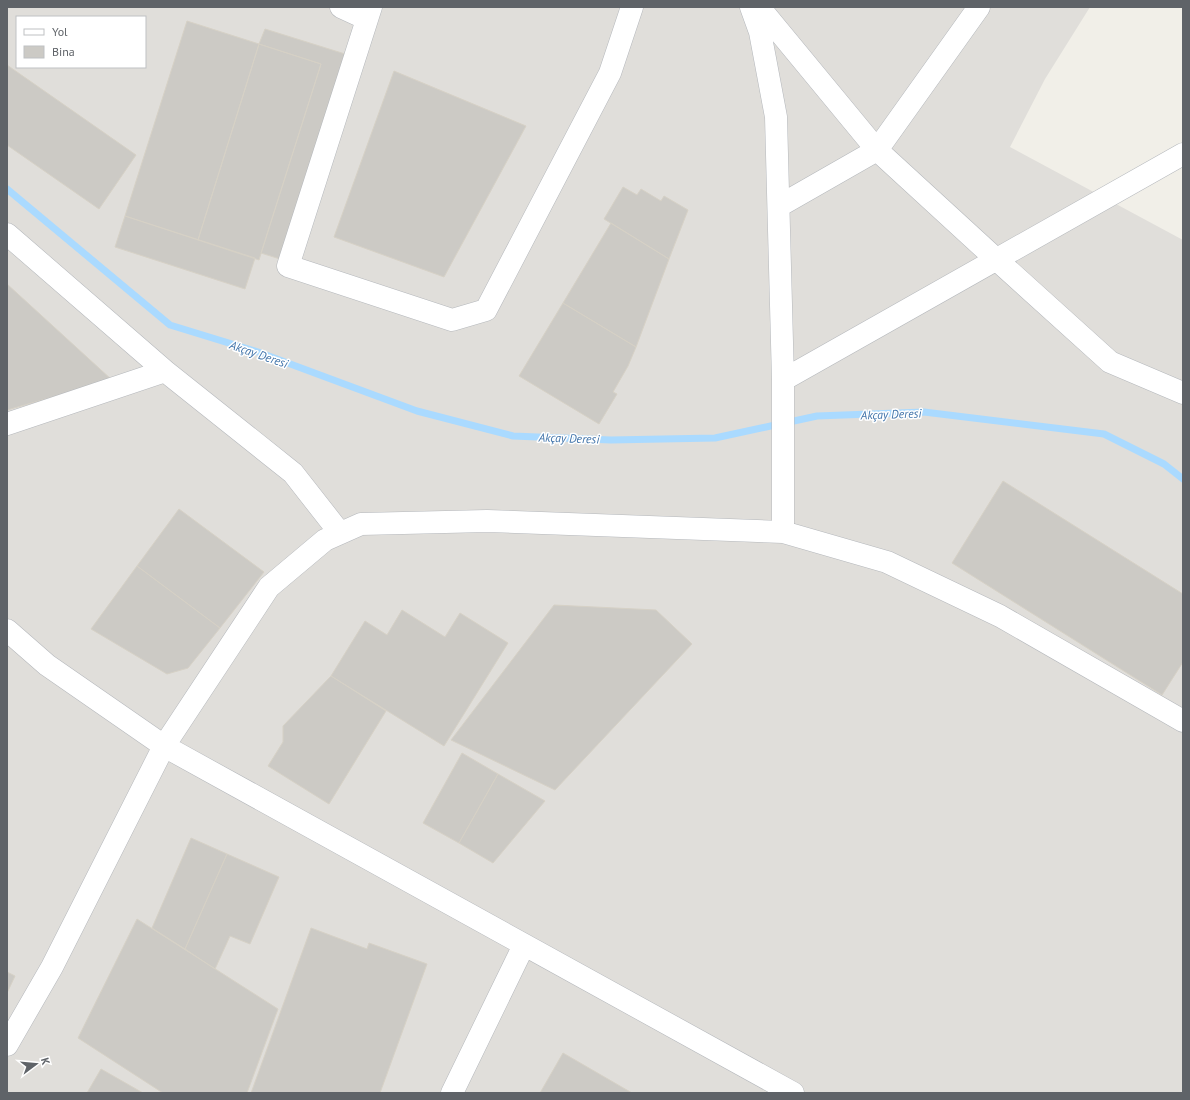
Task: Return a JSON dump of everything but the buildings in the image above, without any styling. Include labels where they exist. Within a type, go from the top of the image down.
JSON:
[{"type":"street","points":[[341,7],[369,13],[288,266],[452,320],[486,310],[610,73],[632,7]]},
{"type":"street","points":[[751,7],[760,32],[776,117],[783,407],[783,532]]},
{"type":"street","points":[[759,7],[877,150],[997,260],[1110,362],[1183,393]]},
{"type":"street","points":[[779,206],[877,150],[979,7]]},
{"type":"street","points":[[782,380],[1183,154]]},
{"type":"street","points":[[7,234],[165,371],[293,473],[340,533]]},
{"type":"street","points":[[7,424],[165,371]]},
{"type":"street","points":[[7,1045],[52,967],[164,746],[270,587],[324,540],[361,524],[486,521],[783,532],[887,562],[1000,616],[1183,721]]},
{"type":"street","points":[[7,630],[48,665],[164,746],[793,1093]]},
{"type":"street","points":[[452,1093],[524,945]]},
{"type":"shaded area","points":[[7,7],[1090,7],[1045,79],[1010,147],[1183,240],[1183,1093],[7,1093]]},
{"type":"waterway","name":"Akçay Deresi","points":[[7,189],[170,325],[258,352],[417,411],[513,436],[611,440],[715,438],[817,416],[924,412],[1104,434],[1164,464],[1183,479]]}]
